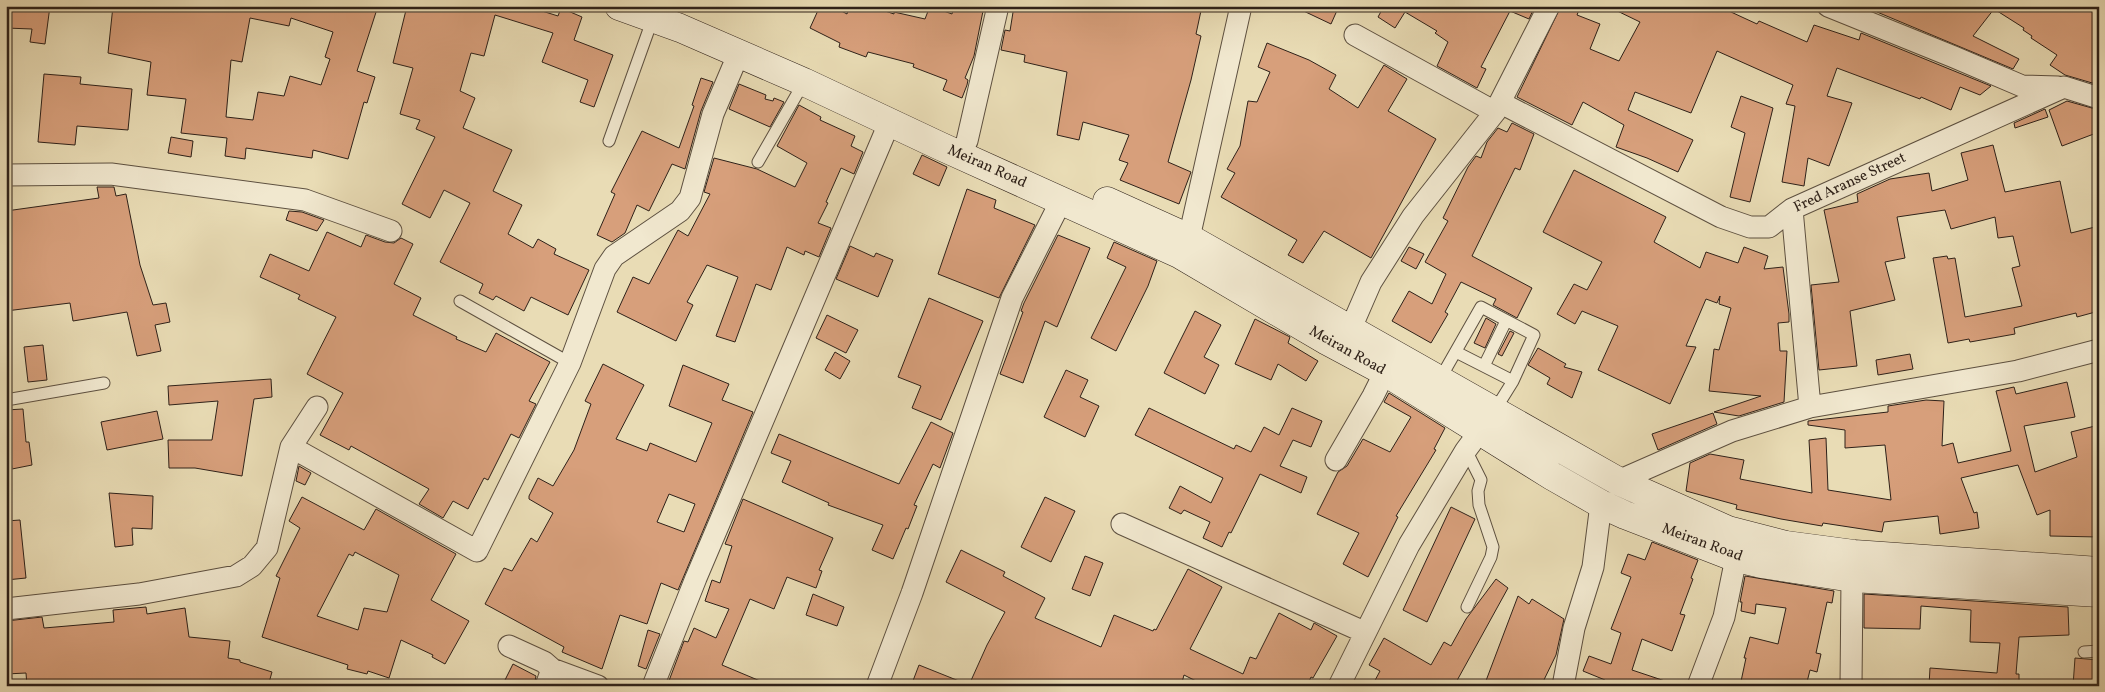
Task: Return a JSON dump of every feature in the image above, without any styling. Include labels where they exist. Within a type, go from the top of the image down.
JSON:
[{"type":"main road","name":"Meiran Road","points":[[619,6],[664,12],[880,98],[967,141],[1190,238],[1351,328],[1439,380],[1481,430],[1618,481],[1728,530],[1786,544],[1854,554],[2099,571]]},
{"type":"main road","name":"Meiran Road","points":[[664,12],[680,28],[738,55],[804,82],[1179,254],[1327,341],[1385,372],[1481,430],[1552,476],[1601,504],[1736,558],[1852,578],[2099,593]]},
{"type":"street","points":[[967,141],[998,6]]},
{"type":"street","points":[[1190,238],[1242,6]]},
{"type":"street","points":[[1351,328],[1371,282],[1413,216],[1498,108],[1549,6]]},
{"type":"street","points":[[1828,6],[2022,86],[2064,87],[2099,98]]},
{"type":"street","points":[[1355,35],[1498,108]]},
{"type":"street","points":[[291,447],[477,551],[570,363],[605,269],[614,256],[680,211],[690,198],[713,114],[738,55]]},
{"type":"street","name":"Fred Aranse Street","points":[[1498,108],[1721,217],[1750,227],[1769,228],[1792,209],[2064,87]]},
{"type":"street","points":[[653,686],[700,569],[890,121]]},
{"type":"street","points":[[6,175],[111,174],[305,200],[391,231]]},
{"type":"street","points":[[877,686],[912,593],[1012,298],[1060,201]]},
{"type":"street","points":[[1792,209],[1810,407]]},
{"type":"street","points":[[1618,481],[1732,431],[1810,407],[2018,371],[2099,350]]},
{"type":"street","points":[[1336,460],[1374,396],[1385,372]]},
{"type":"street","points":[[6,609],[139,594],[236,576],[252,566],[266,548],[291,447],[317,407]]},
{"type":"street","points":[[1338,686],[1409,545],[1481,430]]},
{"type":"street","points":[[1563,686],[1574,628],[1593,568],[1601,504]]},
{"type":"street","points":[[1122,524],[1364,632]]},
{"type":"street","points":[[1698,686],[1724,617],[1736,558]]},
{"type":"street","points":[[1851,686],[1852,578]]},
{"type":"street","points":[[509,646],[544,662],[549,677],[598,686]]},
{"type":"lane","points":[[609,141],[664,12]]},
{"type":"lane","points":[[758,162],[804,82]]},
{"type":"lane","points":[[460,301],[570,363]]},
{"type":"lane","points":[[1439,380],[1481,307],[1534,335],[1513,382],[1481,430],[1479,505],[1493,547],[1491,557],[1468,607]]},
{"type":"lane","points":[[1484,366],[1506,321]]},
{"type":"lane","points":[[1456,352],[1513,382]]},
{"type":"lane","points":[[6,400],[104,384]]},
{"type":"lane","points":[[2084,652],[2099,651]]},
{"type":"building","points":[[6,6],[50,6],[45,44],[30,42],[32,29],[6,28]]},
{"type":"building","points":[[113,6],[327,6],[340,11],[342,6],[378,6],[357,71],[375,77],[367,103],[364,102],[348,159],[313,150],[312,158],[246,148],[245,159],[225,156],[227,138],[181,133],[186,99],[147,95],[151,62],[108,53]],"holes":[[[250,18],[289,26],[291,18],[333,32],[325,57],[330,59],[321,85],[290,76],[284,96],[258,92],[253,120],[226,117],[231,60],[242,62]]]},
{"type":"building","points":[[407,6],[526,6],[558,16],[561,8],[582,17],[574,40],[613,55],[594,107],[580,102],[588,80],[542,62],[553,33],[495,15],[484,56],[471,53],[460,91],[475,98],[463,128],[512,150],[493,191],[522,205],[508,234],[533,248],[538,239],[556,249],[554,254],[589,270],[568,315],[531,297],[524,311],[496,296],[493,300],[479,293],[483,284],[440,262],[470,203],[444,190],[430,218],[402,204],[435,137],[416,129],[420,120],[400,114],[413,68],[393,63]]},
{"type":"building","points":[[820,6],[832,6],[847,14],[849,6],[870,6],[894,14],[894,12],[925,19],[930,6],[952,14],[954,6],[984,6],[974,56],[965,78],[968,80],[962,98],[943,90],[947,80],[913,67],[914,64],[868,52],[866,57],[839,47],[840,43],[810,28]]},
{"type":"building","points":[[1014,6],[1202,6],[1196,34],[1201,36],[1168,162],[1191,172],[1179,204],[1120,180],[1128,163],[1119,160],[1129,135],[1083,122],[1079,140],[1057,135],[1067,72],[1024,62],[1025,55],[1001,50],[1005,30],[1010,31]]},
{"type":"building","points":[[1293,6],[1339,6],[1331,24]]},
{"type":"building","points":[[1384,6],[1535,6],[1529,19],[1510,11],[1481,67],[1486,69],[1477,88],[1437,66],[1448,42],[1435,33],[1437,31],[1405,12],[1395,28],[1378,17]]},
{"type":"building","points":[[1561,6],[1571,6],[1579,10],[1577,15],[1600,24],[1590,49],[1619,61],[1640,22],[1607,6],[1718,6],[1757,24],[1759,21],[1807,42],[1814,25],[1859,40],[1861,33],[1991,86],[1980,95],[1960,87],[1951,110],[1921,97],[1920,99],[1837,68],[1827,96],[1852,103],[1829,166],[1808,158],[1804,186],[1782,182],[1795,106],[1786,104],[1793,85],[1717,51],[1691,113],[1635,92],[1628,110],[1693,140],[1678,172],[1616,147],[1624,125],[1583,102],[1572,125],[1517,97]]},
{"type":"building","points":[[1879,6],[2099,6],[2099,85],[2065,75],[2050,65],[2057,55],[2031,38],[2032,36],[2023,30],[2024,28],[1994,9],[1973,36],[2019,59],[2013,69],[1877,12]]},
{"type":"building","points":[[1267,43],[1309,60],[1336,75],[1329,89],[1358,108],[1384,65],[1407,79],[1388,111],[1436,139],[1371,258],[1324,231],[1303,263],[1288,255],[1297,240],[1221,197],[1235,173],[1227,169],[1240,146],[1248,101],[1257,102],[1270,72],[1258,67]]},
{"type":"building","points":[[44,74],[81,77],[80,84],[132,89],[128,130],[77,126],[75,145],[38,142]]},
{"type":"building","points":[[701,78],[713,82],[701,111],[685,169],[672,164],[649,211],[637,205],[625,233],[612,242],[597,235],[615,194],[611,192],[642,131],[679,148],[694,106],[692,105]]},
{"type":"building","points":[[739,84],[766,95],[765,99],[773,101],[774,98],[784,102],[770,127],[729,109]]},
{"type":"building","points":[[1741,96],[1773,108],[1750,202],[1730,197],[1745,133],[1731,127]]},
{"type":"building","points":[[2067,101],[2099,110],[2099,132],[2062,146],[2049,110]]},
{"type":"building","points":[[799,105],[821,117],[820,120],[855,136],[851,146],[863,152],[854,174],[841,168],[826,202],[828,203],[818,223],[831,228],[819,257],[805,251],[804,255],[787,247],[771,290],[756,284],[735,342],[716,336],[738,277],[707,265],[687,302],[693,305],[676,341],[617,312],[633,277],[649,284],[678,230],[688,236],[710,194],[704,192],[714,158],[757,169],[795,187],[807,163],[777,146]]},
{"type":"building","points":[[2045,109],[2048,117],[2015,128],[2014,123]]},
{"type":"building","points":[[1512,123],[1534,134],[1520,170],[1515,168],[1472,256],[1532,288],[1517,318],[1493,305],[1496,299],[1461,282],[1445,312],[1448,314],[1431,343],[1392,321],[1409,291],[1432,304],[1446,274],[1425,262],[1448,221],[1443,218],[1468,167],[1476,156],[1481,158],[1487,142],[1498,128],[1507,132]]},
{"type":"building","points":[[171,137],[193,141],[191,157],[168,153]]},
{"type":"building","points":[[1993,145],[2005,192],[2060,181],[2071,233],[2099,226],[2099,311],[2077,317],[2076,313],[2014,328],[2015,334],[1970,342],[1969,339],[1948,343],[1933,258],[1947,256],[1948,259],[1955,258],[1965,317],[2022,306],[2012,268],[2020,266],[2013,236],[1998,238],[1995,217],[1951,229],[1945,210],[1897,217],[1905,258],[1885,262],[1895,300],[1850,311],[1857,366],[1819,370],[1811,285],[1839,282],[1824,210],[1858,202],[1857,194],[1890,179],[1929,173],[1932,191],[1968,180],[1961,153]]},
{"type":"building","points":[[922,155],[947,167],[939,186],[913,174]]},
{"type":"building","points":[[1574,170],[1666,217],[1654,242],[1700,268],[1706,252],[1738,263],[1744,247],[1768,256],[1764,269],[1783,267],[1789,314],[1789,322],[1778,323],[1780,351],[1787,351],[1784,402],[1739,416],[1714,412],[1761,396],[1709,391],[1714,349],[1719,350],[1731,308],[1719,304],[1720,296],[1717,303],[1706,299],[1686,346],[1696,347],[1670,404],[1598,370],[1618,326],[1582,311],[1575,324],[1557,314],[1574,284],[1587,290],[1602,262],[1543,232]]},
{"type":"building","points":[[97,187],[114,187],[116,196],[126,194],[140,265],[153,305],[166,303],[170,322],[155,325],[161,351],[137,356],[127,312],[73,321],[70,303],[6,311],[6,211],[99,198]]},
{"type":"building","points":[[967,189],[996,200],[994,208],[1035,225],[999,298],[938,274]]},
{"type":"building","points":[[289,211],[302,212],[324,220],[317,231],[286,220]]},
{"type":"building","points":[[327,232],[361,247],[366,235],[385,242],[394,243],[401,238],[413,244],[394,284],[421,298],[413,315],[457,337],[456,339],[486,352],[496,333],[550,362],[529,401],[536,404],[519,438],[511,434],[488,480],[484,478],[468,509],[453,501],[443,518],[419,504],[429,489],[351,446],[349,450],[320,435],[343,393],[307,374],[336,317],[298,299],[300,295],[260,277],[270,254],[309,271]]},
{"type":"building","points":[[1058,235],[1090,248],[1057,327],[1045,321],[1023,383],[1000,374],[1023,312],[1021,311],[1024,303]]},
{"type":"building","points":[[1114,242],[1157,261],[1148,286],[1116,351],[1091,338],[1126,267],[1107,258]]},
{"type":"building","points":[[850,246],[874,257],[876,253],[893,260],[878,297],[836,279]]},
{"type":"building","points":[[1409,247],[1424,254],[1416,269],[1401,261]]},
{"type":"building","points":[[929,298],[983,321],[941,420],[912,408],[921,386],[898,377]]},
{"type":"building","points":[[1195,311],[1221,325],[1204,357],[1219,365],[1205,394],[1164,373]]},
{"type":"building","points":[[827,315],[858,330],[846,353],[816,338]]},
{"type":"building","points":[[1486,318],[1496,324],[1485,348],[1474,343]]},
{"type":"building","points":[[1255,319],[1290,337],[1288,343],[1318,361],[1306,381],[1278,364],[1271,380],[1235,364]]},
{"type":"building","points":[[1510,331],[1514,333],[1502,356],[1498,354]]},
{"type":"building","points":[[43,345],[47,380],[28,382],[24,347]]},
{"type":"building","points":[[1538,348],[1566,364],[1564,367],[1582,372],[1572,398],[1547,384],[1550,378],[1528,365]]},
{"type":"building","points":[[835,352],[850,361],[840,379],[825,370]]},
{"type":"building","points":[[1910,354],[1913,369],[1878,375],[1876,360]]},
{"type":"building","points":[[603,364],[644,385],[616,439],[647,451],[650,443],[696,462],[712,423],[669,406],[683,365],[729,384],[722,400],[753,412],[678,590],[661,583],[647,624],[620,615],[602,669],[562,652],[564,647],[485,604],[504,568],[512,571],[531,538],[537,542],[553,513],[529,499],[529,496],[538,478],[553,486],[574,450],[591,404],[585,401]],"holes":[[[669,494],[695,504],[684,532],[657,522]]]},
{"type":"building","points":[[1066,370],[1088,380],[1080,397],[1099,406],[1085,437],[1044,417]]},
{"type":"building","points":[[271,379],[272,397],[254,399],[242,476],[195,468],[169,468],[168,440],[212,440],[218,401],[169,405],[168,386]]},
{"type":"building","points":[[2067,382],[2075,417],[2024,426],[2035,472],[2077,457],[2071,432],[2099,425],[2099,537],[2050,536],[2050,510],[2037,515],[2018,465],[1961,478],[1974,513],[1977,512],[1979,528],[1940,534],[1938,516],[1884,522],[1882,532],[1823,523],[1822,526],[1781,519],[1736,509],[1737,505],[1686,491],[1690,463],[1710,454],[1744,460],[1740,479],[1812,493],[1809,440],[1826,438],[1828,490],[1891,500],[1885,445],[1845,448],[1845,430],[1808,425],[1808,421],[1888,412],[1888,406],[1926,400],[1944,401],[1942,446],[1953,443],[1958,463],[2011,451],[1996,391],[2014,387],[2016,394]]},
{"type":"building","points":[[1389,393],[1445,428],[1434,449],[1436,450],[1396,516],[1398,517],[1368,577],[1343,564],[1359,533],[1317,514],[1338,472],[1347,466],[1363,439],[1390,452],[1411,417],[1384,402]]},
{"type":"building","points":[[1149,408],[1234,449],[1236,445],[1251,452],[1264,427],[1279,435],[1292,408],[1322,421],[1311,447],[1293,440],[1280,466],[1307,477],[1301,493],[1260,474],[1231,533],[1229,532],[1222,547],[1203,538],[1210,522],[1184,510],[1181,514],[1169,508],[1180,486],[1211,503],[1223,478],[1135,435]]},
{"type":"building","points":[[23,409],[26,442],[29,442],[32,465],[12,469],[6,410]]},
{"type":"building","points":[[157,411],[163,439],[107,450],[101,422]]},
{"type":"building","points":[[1713,413],[1717,424],[1658,450],[1652,434]]},
{"type":"building","points":[[931,422],[953,433],[940,468],[933,464],[914,505],[917,506],[908,529],[906,528],[893,559],[872,550],[883,525],[828,505],[829,503],[782,482],[791,461],[771,453],[779,434],[899,484]]},
{"type":"building","points":[[299,466],[311,473],[305,485],[296,481]]},
{"type":"building","points":[[109,493],[153,496],[152,529],[132,528],[133,545],[115,547]]},
{"type":"building","points":[[302,497],[364,530],[376,509],[456,554],[431,600],[469,621],[445,664],[432,657],[433,655],[401,640],[389,678],[368,671],[367,674],[347,669],[348,665],[262,637],[280,578],[276,576],[300,528],[289,521]],"holes":[[[355,552],[399,575],[387,612],[364,608],[358,630],[317,616],[349,554],[353,556]]]},
{"type":"building","points":[[1045,497],[1075,511],[1051,562],[1021,547]]},
{"type":"building","points":[[743,499],[833,538],[819,570],[822,571],[816,588],[787,577],[774,609],[750,599],[722,665],[772,686],[667,686],[684,641],[688,642],[694,628],[716,638],[729,609],[705,601],[712,580],[720,583],[732,546],[725,544]]},
{"type":"building","points":[[1451,507],[1475,519],[1427,622],[1403,610]]},
{"type":"building","points":[[20,520],[26,578],[6,580],[6,521]]},
{"type":"building","points":[[1652,542],[1698,560],[1680,614],[1685,615],[1672,651],[1642,639],[1632,670],[1671,683],[1671,686],[1603,686],[1605,680],[1583,671],[1589,656],[1611,664],[1621,633],[1611,629],[1631,577],[1621,573],[1628,554],[1645,560]]},
{"type":"building","points":[[961,550],[1005,572],[1003,576],[1045,598],[1035,618],[1101,647],[1114,615],[1153,631],[1154,629],[1156,630],[1188,569],[1222,587],[1190,649],[1243,674],[1250,657],[1256,659],[1279,613],[1311,630],[1314,623],[1337,636],[1307,686],[1206,686],[1184,675],[1181,686],[911,686],[919,665],[969,685],[987,645],[1005,612],[946,582]]},
{"type":"building","points":[[1085,556],[1103,563],[1090,596],[1072,589]]},
{"type":"building","points":[[1745,576],[1834,591],[1832,603],[1827,602],[1816,653],[1821,654],[1817,672],[1810,670],[1806,686],[1740,686],[1746,658],[1744,658],[1750,637],[1778,644],[1786,608],[1756,604],[1755,614],[1741,611],[1742,602],[1740,602]]},
{"type":"building","points":[[1496,579],[1508,588],[1454,686],[1372,686],[1380,671],[1369,665],[1384,638],[1431,665],[1444,642],[1451,646],[1466,619]]},
{"type":"building","points":[[813,594],[844,607],[837,626],[806,615]]},
{"type":"building","points":[[1864,594],[2068,607],[2069,635],[2019,637],[2016,674],[2019,674],[2019,686],[1929,686],[1930,668],[1997,673],[2000,643],[1970,642],[1971,610],[1921,606],[1920,629],[1864,628]]},
{"type":"building","points":[[1518,596],[1529,604],[1532,599],[1564,619],[1556,655],[1541,686],[1484,686]]},
{"type":"building","points":[[146,607],[147,614],[185,608],[189,637],[230,641],[228,658],[240,660],[240,662],[272,672],[268,686],[223,686],[196,682],[196,686],[27,686],[26,673],[6,674],[6,621],[42,617],[44,628],[114,622],[113,610]]},
{"type":"building","points":[[648,630],[660,634],[646,669],[638,666]]},
{"type":"building","points":[[2075,658],[2099,660],[2099,686],[2073,686]]},
{"type":"building","points":[[513,664],[536,676],[534,686],[502,686]]}]
